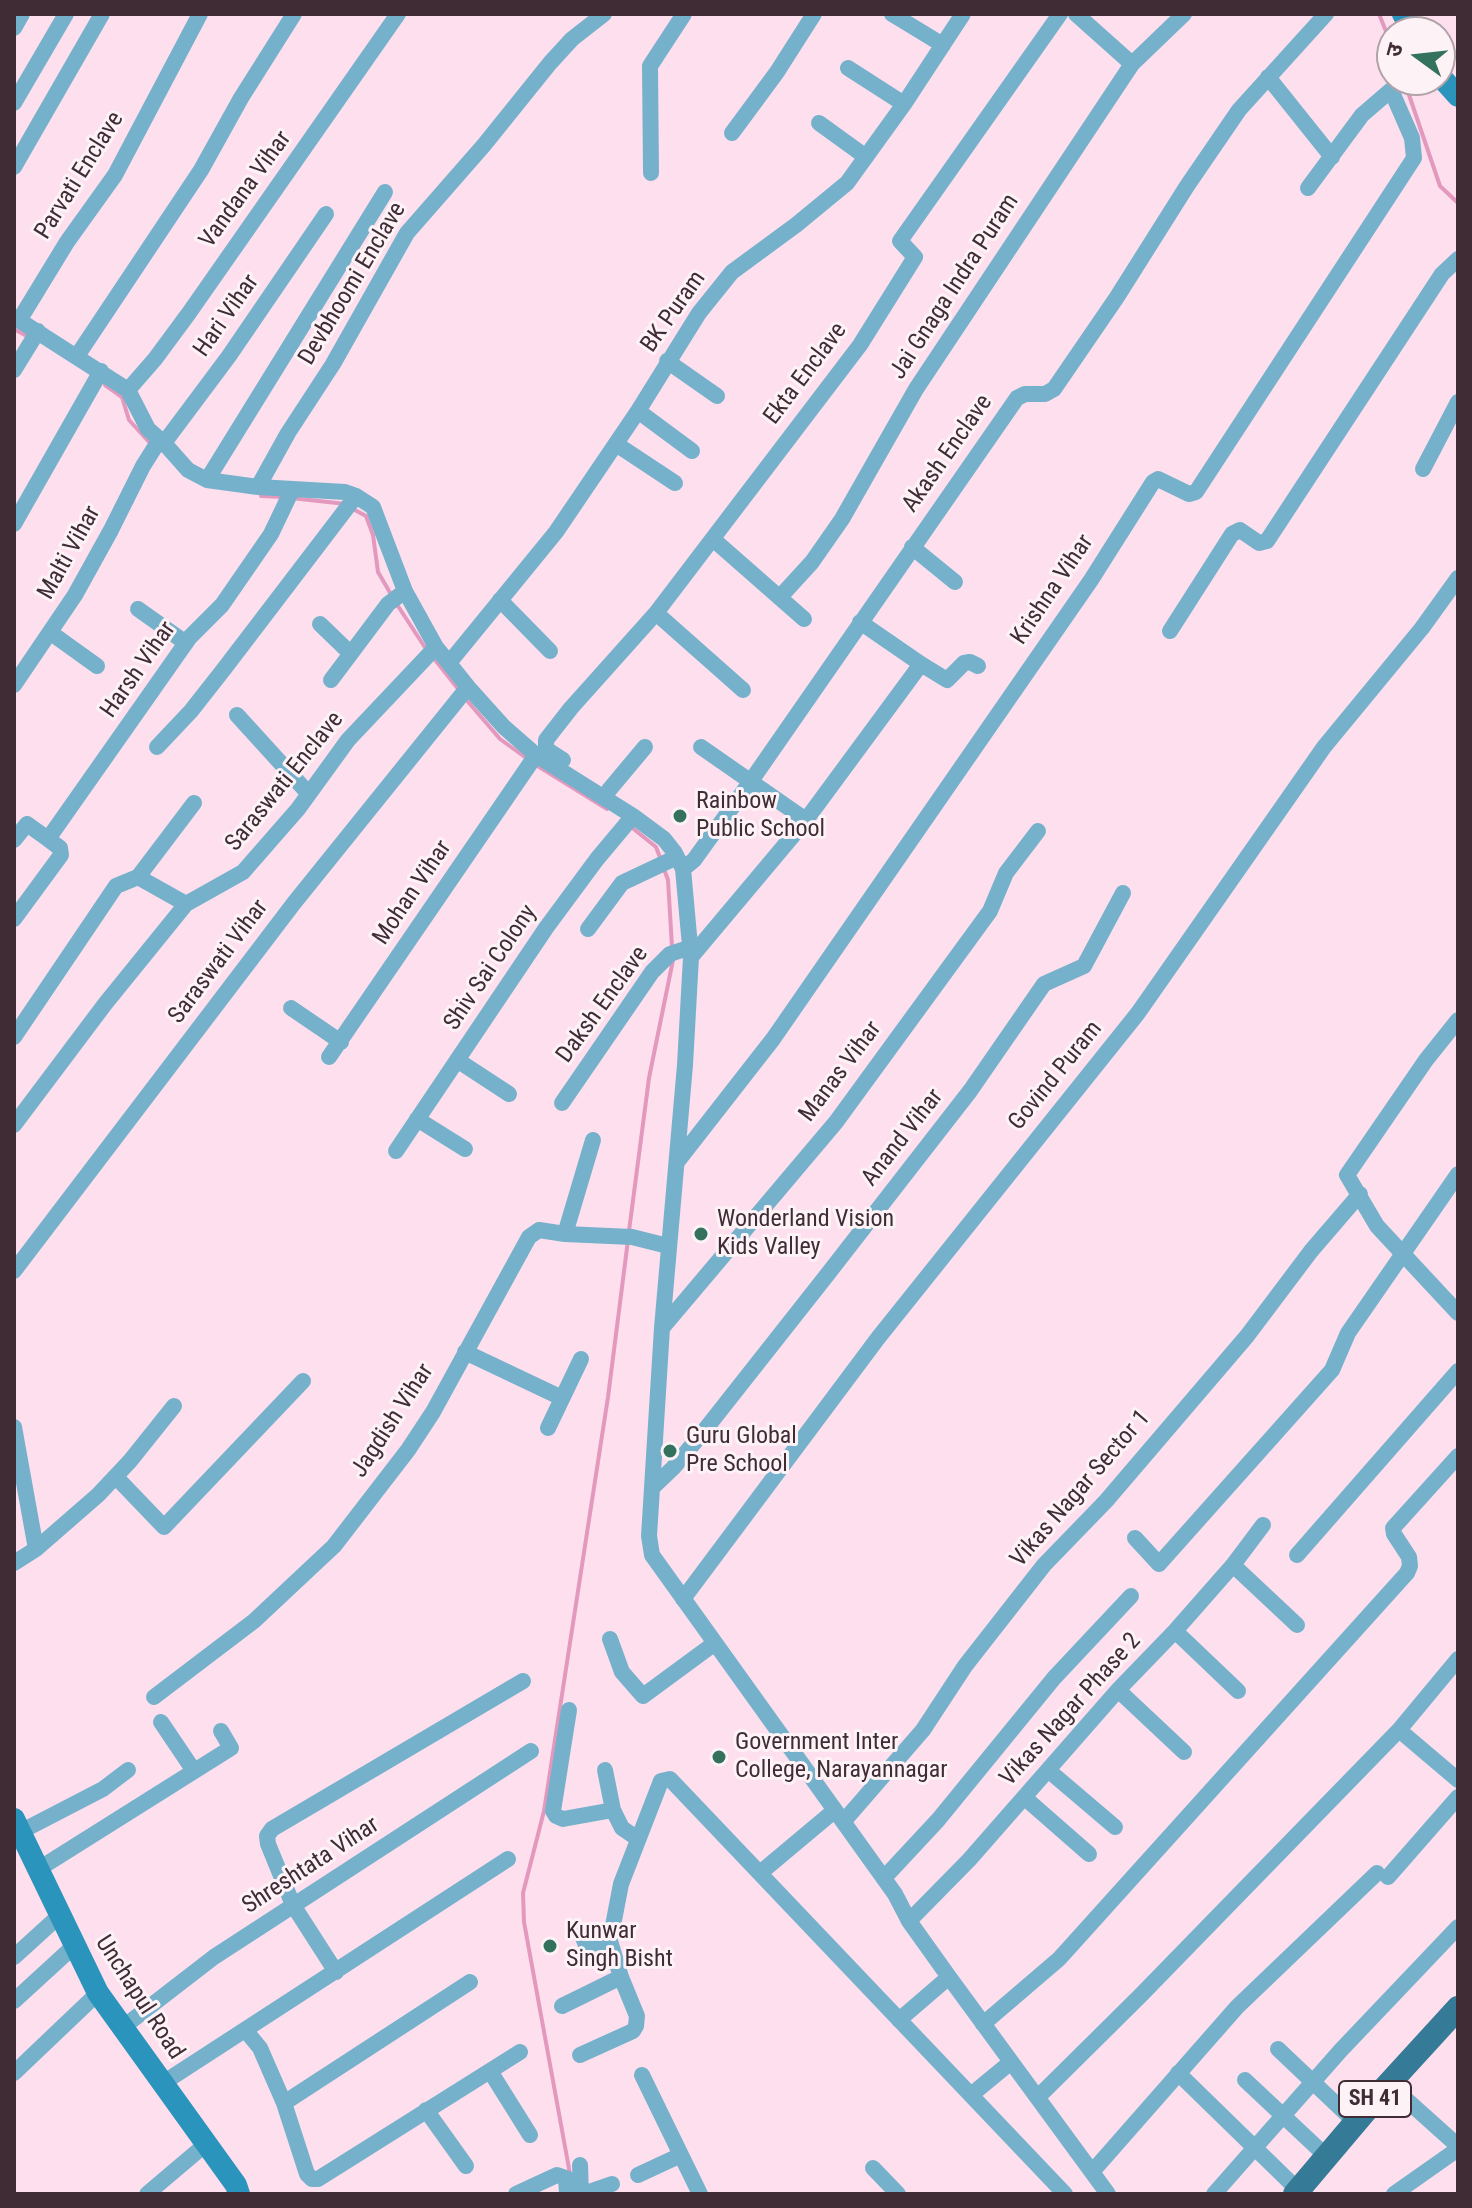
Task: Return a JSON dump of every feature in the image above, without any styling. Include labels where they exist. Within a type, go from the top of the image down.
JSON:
[{"type":"main road","name":"SH 41","points":[[1303,2193],[1326,2156],[1458,2008]]},
{"type":"main road","name":"SH 41","points":[[1303,2193],[1400,2094],[1458,2028]]},
{"type":"street","points":[[14,28],[22,14]]},
{"type":"street","points":[[14,103],[66,14]]},
{"type":"street","points":[[14,167],[102,14]]},
{"type":"street","name":"Parvati Enclave","points":[[17,318],[115,175],[200,14]]},
{"type":"street","points":[[77,356],[201,170],[241,98],[294,14]]},
{"type":"street","name":"Vandana Vihar","points":[[128,390],[189,313],[398,14]]},
{"type":"street","name":"Devbhoomi Enclave","points":[[258,487],[288,433],[333,364],[407,233],[572,39],[604,14]]},
{"type":"street","points":[[651,173],[650,66],[684,14]]},
{"type":"street","points":[[732,133],[777,72],[814,14]]},
{"type":"street","points":[[892,14],[943,45]]},
{"type":"street","name":"BK Puram","points":[[449,663],[556,532],[638,411],[699,313],[732,272],[847,183],[963,14]]},
{"type":"street","name":"Ekta Enclave","points":[[536,757],[571,708],[656,613],[714,540],[881,313],[915,257],[900,241],[1060,14]]},
{"type":"street","points":[[1076,14],[1132,64]]},
{"type":"street","name":"Jai Gnaga Indra Puram","points":[[780,597],[812,562],[842,519],[916,389],[1132,64],[1184,14]]},
{"type":"street","name":"Akash Enclave","points":[[671,863],[694,860],[1017,398],[1025,394],[1045,394],[1054,389],[1239,110],[1326,14]]},
{"type":"street","points":[[848,68],[904,104]]},
{"type":"street","points":[[1268,77],[1332,157]]},
{"type":"street","points":[[1308,188],[1362,115],[1386,96]]},
{"type":"street","name":"Krishna Vihar","points":[[677,1163],[782,1026],[1082,593],[1153,482],[1158,479],[1189,494],[1196,492],[1414,158],[1403,96]]},
{"type":"street","points":[[819,123],[866,157]]},
{"type":"street","points":[[207,480],[385,192]]},
{"type":"street","name":"Hari Vihar","points":[[162,441],[229,356],[326,214]]},
{"type":"street","points":[[1170,631],[1232,534],[1240,530],[1259,543],[1267,541],[1442,274],[1458,259]]},
{"type":"street","points":[[17,318],[128,390],[148,429],[188,470],[207,480],[258,487],[290,497],[345,492],[351,502],[373,507],[397,597],[431,652],[449,663],[464,691],[536,757],[664,839],[671,863],[682,952],[677,1163],[662,1328],[649,1536],[652,1555],[884,1878],[909,1921],[1108,2194]]},
{"type":"street","points":[[14,370],[38,331]]},
{"type":"street","points":[[667,361],[717,396]]},
{"type":"street","points":[[14,524],[101,371]]},
{"type":"street","points":[[1423,469],[1458,402]]},
{"type":"street","points":[[638,411],[692,451]]},
{"type":"street","name":"Malti Vihar","points":[[14,685],[51,633],[95,560],[143,466],[162,441]]},
{"type":"street","points":[[616,444],[675,483]]},
{"type":"street","name":"Harsh Vihar","points":[[48,839],[186,643],[222,605],[271,534],[290,497]]},
{"type":"street","points":[[157,747],[191,711],[351,502]]},
{"type":"street","points":[[714,540],[804,619]]},
{"type":"street","points":[[912,547],[955,582]]},
{"type":"street","name":"Govind Puram","points":[[683,1599],[878,1338],[1138,1013],[1324,747],[1422,628],[1458,578]]},
{"type":"street","points":[[331,680],[397,597]]},
{"type":"street","points":[[500,600],[550,651]]},
{"type":"street","points":[[138,609],[186,643]]},
{"type":"street","points":[[656,613],[743,690]]},
{"type":"street","points":[[860,622],[947,680],[964,663],[978,666]]},
{"type":"street","points":[[320,624],[350,653]]},
{"type":"street","points":[[51,633],[97,666]]},
{"type":"street","name":"Saraswati Enclave","points":[[14,1125],[105,1004],[186,904],[243,872],[298,809],[348,740],[431,652]]},
{"type":"street","name":"Daksh Enclave","points":[[562,1103],[652,972],[682,952],[806,820],[921,664]]},
{"type":"street","name":"Saraswati Vihar","points":[[14,1271],[294,903],[464,691]]},
{"type":"street","points":[[237,715],[308,793]]},
{"type":"street","points":[[609,790],[645,747]]},
{"type":"street","points":[[701,747],[806,820]]},
{"type":"street","points":[[536,757],[609,790],[634,809],[633,821]]},
{"type":"street","name":"Mohan Vihar","points":[[329,1057],[536,757]]},
{"type":"street","points":[[14,1037],[116,886],[138,877],[194,803]]},
{"type":"street","name":"Shiv Sai Colony","points":[[396,1151],[546,928],[633,821]]},
{"type":"street","points":[[14,840],[27,824],[60,848],[61,855],[14,919]]},
{"type":"street","name":"Manas Vihar","points":[[662,1328],[836,1122],[990,911],[1006,873],[1038,831]]},
{"type":"street","points":[[588,929],[622,883],[671,863]]},
{"type":"street","points":[[138,877],[186,904]]},
{"type":"street","name":"Anand Vihar","points":[[652,1488],[704,1431],[970,1091],[1044,984],[1084,966],[1123,893]]},
{"type":"street","points":[[291,1008],[341,1042]]},
{"type":"street","points":[[1458,1020],[1426,1060],[1347,1175],[1377,1226],[1458,1313]]},
{"type":"street","points":[[457,1060],[509,1094]]},
{"type":"street","points":[[417,1119],[465,1149]]},
{"type":"street","points":[[565,1234],[593,1140]]},
{"type":"street","points":[[1135,1538],[1159,1564],[1332,1370],[1348,1333],[1458,1174]]},
{"type":"street","name":"Vikas Nagar Sector 1","points":[[760,1873],[839,1816],[923,1730],[965,1666],[1044,1565],[1106,1501],[1247,1336],[1311,1251],[1360,1194]]},
{"type":"street","name":"Jagdish Vihar","points":[[154,1697],[254,1621],[334,1546],[408,1450],[438,1404],[529,1237],[539,1230],[626,1237],[668,1246]]},
{"type":"street","points":[[465,1352],[562,1398]]},
{"type":"street","points":[[548,1428],[581,1359]]},
{"type":"street","points":[[1297,1555],[1458,1371]]},
{"type":"street","points":[[116,1477],[164,1527],[303,1381]]},
{"type":"street","points":[[14,1563],[36,1549],[116,1477],[174,1406]]},
{"type":"street","points":[[14,1427],[36,1549]]},
{"type":"street","points":[[983,2024],[1059,1959],[1407,1573],[1409,1557],[1393,1528],[1458,1456]]},
{"type":"street","name":"Vikas Nagar Phase 2","points":[[909,1921],[1175,1631],[1233,1565],[1263,1525]]},
{"type":"street","points":[[1233,1565],[1297,1625]]},
{"type":"street","points":[[884,1878],[938,1820],[1054,1678],[1131,1596]]},
{"type":"street","points":[[1175,1631],[1238,1691]]},
{"type":"street","points":[[610,1639],[622,1672],[643,1696],[715,1643]]},
{"type":"street","points":[[1038,2097],[1399,1730],[1458,1659]]},
{"type":"street","points":[[336,1972],[293,1905],[267,1836],[272,1829],[523,1681]]},
{"type":"street","points":[[1118,1690],[1184,1752]]},
{"type":"street","points":[[569,1710],[553,1811],[563,1819],[613,1810]]},
{"type":"street","points":[[161,1722],[194,1771]]},
{"type":"street","points":[[1399,1730],[1458,1780]]},
{"type":"street","points":[[37,1870],[231,1748],[221,1731]]},
{"type":"street","name":"Shreshtata Vihar","points":[[122,2028],[214,1957],[531,1751]]},
{"type":"street","points":[[16,1825],[103,1789],[128,1770]]},
{"type":"street","points":[[605,1770],[613,1810],[622,1828],[638,1839]]},
{"type":"street","points":[[1048,1770],[1115,1827]]},
{"type":"street","points":[[580,2055],[633,2031],[636,2026],[637,2016],[610,1941],[621,1884],[661,1781],[670,1779],[1065,2194]]},
{"type":"street","points":[[1092,2172],[1237,2007],[1382,1875],[1458,1797]]},
{"type":"street","points":[[1025,1798],[1089,1854]]},
{"type":"street","name":"Unchapul Road","points":[[16,1825],[98,1993],[236,2185],[239,2194]]},
{"type":"street","points":[[163,2083],[508,1859]]},
{"type":"street","points":[[14,1957],[59,1916]]},
{"type":"street","points":[[1214,2194],[1458,1927]]},
{"type":"street","points":[[580,1930],[586,1945],[610,1941]]},
{"type":"street","points":[[14,2001],[74,1946]]},
{"type":"street","points":[[562,2006],[621,1977]]},
{"type":"street","points":[[899,2020],[949,1977]]},
{"type":"street","points":[[284,2103],[470,1982]]},
{"type":"street","points":[[14,2073],[98,1993]]},
{"type":"street","points":[[246,2031],[260,2048],[284,2103],[307,2174],[312,2179],[318,2179],[520,2052]]},
{"type":"street","points":[[1278,2049],[1355,2122]]},
{"type":"street","points":[[971,2095],[1011,2062]]},
{"type":"street","points":[[490,2071],[530,2135]]},
{"type":"street","points":[[1178,2073],[1303,2193]]},
{"type":"street","points":[[642,2075],[700,2194]]},
{"type":"street","points":[[1245,2080],[1326,2156]]},
{"type":"street","points":[[1394,2194],[1458,2147],[1400,2094]]},
{"type":"street","points":[[426,2110],[466,2166]]},
{"type":"street","points":[[147,2194],[206,2144]]},
{"type":"street","points":[[638,2175],[681,2155]]},
{"type":"street","points":[[580,2165],[582,2194],[612,2184]]},
{"type":"street","points":[[873,2168],[898,2194]]},
{"type":"street","points":[[516,2194],[557,2175],[566,2178],[567,2194]]},
{"type":"waterway","points":[[1409,96],[1440,186],[1458,203]]},
{"type":"waterway","points":[[14,329],[25,335]]},
{"type":"waterway","points":[[105,385],[122,397],[129,420],[149,442]]},
{"type":"waterway","points":[[261,496],[283,497]]},
{"type":"waterway","points":[[291,498],[346,504]]},
{"type":"waterway","points":[[353,509],[366,516],[373,535],[378,572],[392,596]]},
{"type":"waterway","points":[[396,603],[426,649]]},
{"type":"waterway","points":[[432,656],[459,690]]},
{"type":"waterway","points":[[464,697],[500,739],[529,760]]},
{"type":"waterway","points":[[536,765],[607,809]]},
{"type":"waterway","points":[[630,826],[656,847],[661,860]]},
{"type":"waterway","points":[[664,869],[668,880],[672,947]]},
{"type":"waterway","points":[[629,1231],[649,1078],[673,960]]},
{"type":"waterway","points":[[570,2174],[524,1922],[523,1893],[544,1811],[608,1397],[628,1240]]},
{"type":"place","name":"Rainbow Public School","points":[[680,816]]},
{"type":"place","name":"Wonderland Vision Kids Valley","points":[[701,1234]]},
{"type":"place","name":"Guru Global Pre School","points":[[670,1451]]},
{"type":"place","name":"Government Inter College, Narayannagar","points":[[719,1757]]},
{"type":"place","name":"Kunwar Singh Bisht","points":[[550,1946]]}]
